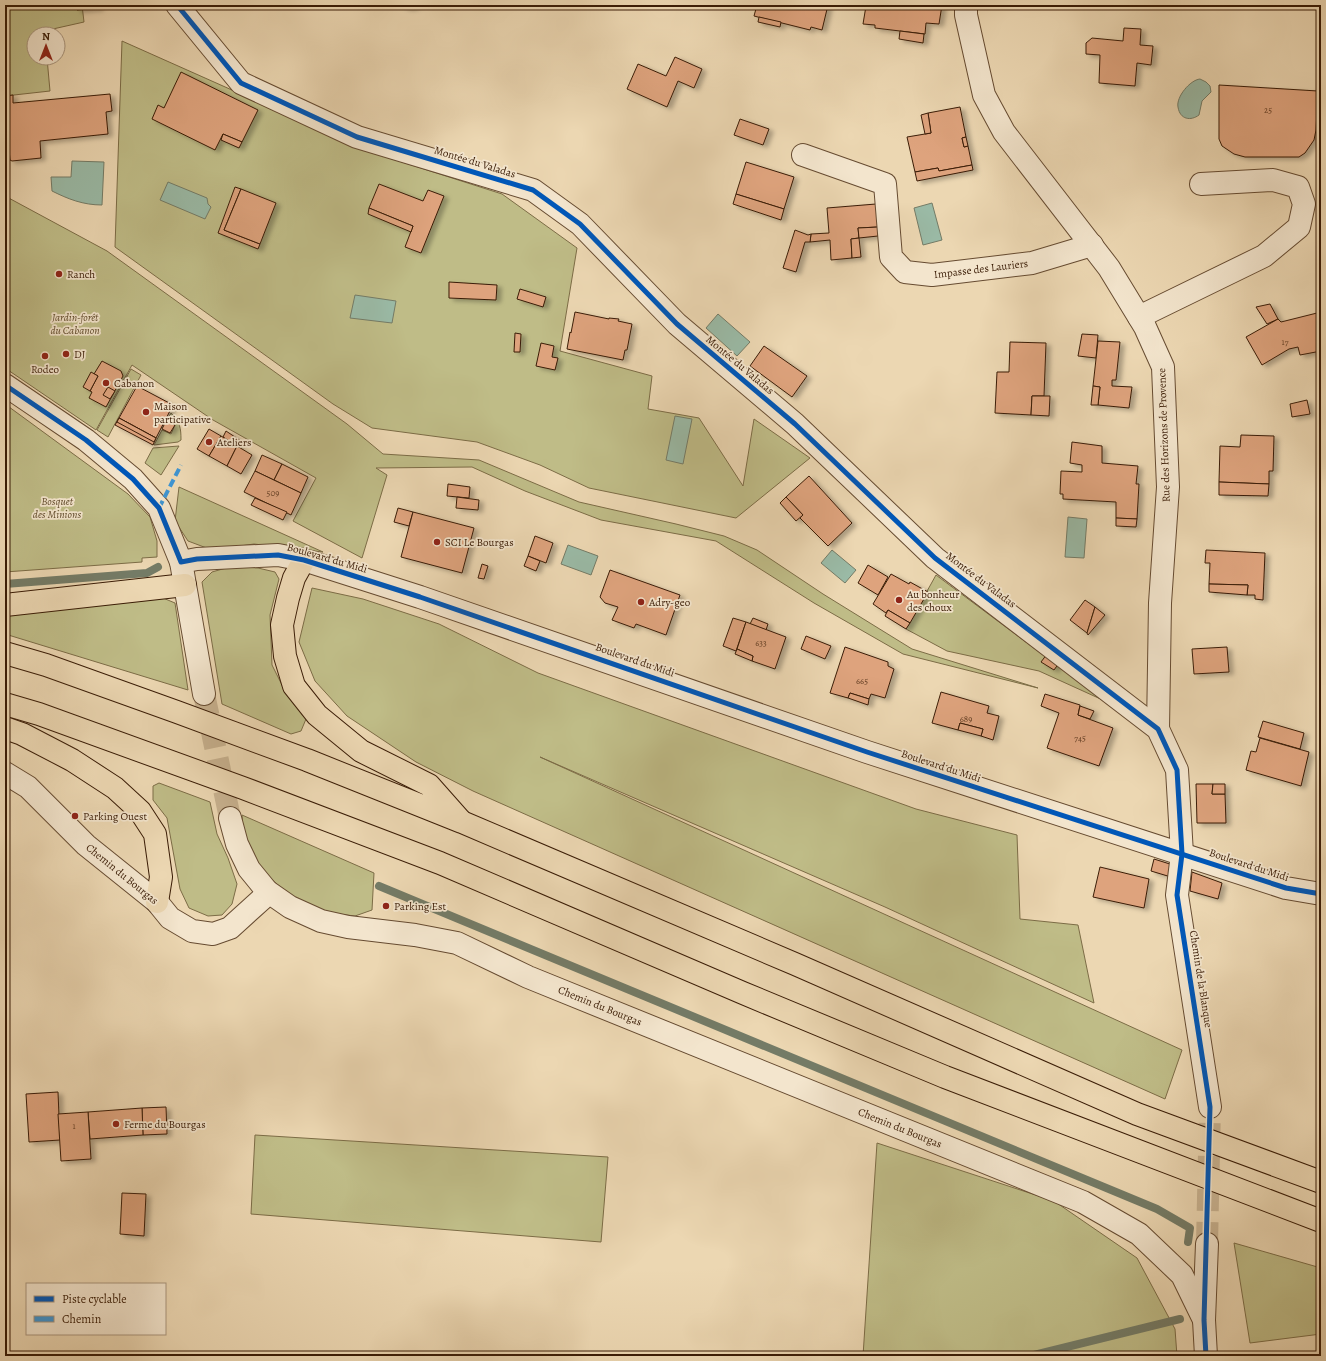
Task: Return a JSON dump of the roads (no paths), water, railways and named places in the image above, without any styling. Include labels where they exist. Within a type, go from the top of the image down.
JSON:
[{"type":"main road","points":[[304,560],[294,578],[282,625],[285,656],[294,686],[317,715],[361,751],[429,784],[462,822]]},
{"type":"main road","points":[[5,605],[185,585]]},
{"type":"main road","points":[[5,653],[46,665],[307,760],[462,822],[795,964],[1137,1114],[1321,1182]]},
{"type":"main road","points":[[5,704],[39,714],[243,788],[433,861],[742,993],[944,1077],[1321,1221]]},
{"type":"main road","points":[[5,728],[22,734],[72,760],[115,788],[140,811],[155,834],[161,877],[157,902]]},
{"type":"street","name":"Montée du Valadas","points":[[177,5],[241,83],[357,137],[533,190],[580,224],[677,324],[795,424],[935,558],[1158,729],[1177,770],[1182,854]]},
{"type":"street","name":"Rue des Horizons de Provence","points":[[966,5],[966,15],[984,95],[1004,132],[1109,268],[1145,326],[1163,367],[1168,487],[1160,603],[1158,729]]},
{"type":"street","name":"Impasse des Lauriers","points":[[803,155],[885,184],[891,257],[905,272],[932,275],[1032,263],[1092,245]]},
{"type":"street","points":[[1139,317],[1264,256],[1299,227],[1304,204],[1298,187],[1272,180],[1201,184]]},
{"type":"street","points":[[5,385],[86,440],[133,479],[159,508],[181,562],[204,694]]},
{"type":"street","name":"Boulevard du Midi","points":[[181,562],[197,559],[278,555],[304,560],[428,599],[867,752],[1286,888],[1321,894]]},
{"type":"street","name":"Chemin du Bourgas","points":[[5,773],[28,787],[86,845],[157,902],[170,918],[192,931],[213,934],[230,928],[262,899],[267,891],[290,907],[321,921],[348,927],[414,935],[457,943],[528,977],[1083,1202],[1139,1234],[1182,1275],[1204,1320]]},
{"type":"street","points":[[230,818],[237,844],[249,869],[267,891]]},
{"type":"street","name":"Chemin de la Blanque","points":[[1182,854],[1178,895],[1210,1107]]},
{"type":"street","points":[[1206,1356],[1204,1320],[1207,1244]]},
{"type":"waterway","points":[[5,584],[147,573],[158,567]]},
{"type":"waterway","points":[[379,886],[1157,1209],[1190,1228],[1188,1242]]},
{"type":"waterway","points":[[1030,1356],[1180,1319]]},
{"type":"tunnel","points":[[204,694],[230,818]]},
{"type":"tunnel","points":[[1207,1244],[1210,1107]]},
{"type":"place","name":"Ranch","points":[[59,274]]},
{"type":"place","name":"DJ","points":[[66,354]]},
{"type":"place","name":"Rodeo","points":[[45,356]]},
{"type":"place","name":"Cabanon","points":[[106,383]]},
{"type":"place","name":"Maison participative","points":[[146,412]]},
{"type":"place","name":"Ateliers","points":[[209,442]]},
{"type":"place","name":"SCI Le Bourgas","points":[[437,542]]},
{"type":"place","name":"Au bonheur des choux","points":[[899,600]]},
{"type":"place","name":"Adry-geo","points":[[641,602]]},
{"type":"place","name":"Parking Ouest","points":[[75,816]]},
{"type":"place","name":"Parking Est","points":[[386,906]]},
{"type":"place","name":"Ferme du Bourgas","points":[[116,1124]]},
{"type":"park label","name":"Jardin-forêt du Cabanon","points":[[75,323]]},
{"type":"park label","name":"Bosquet des Minions","points":[[57,507]]}]
